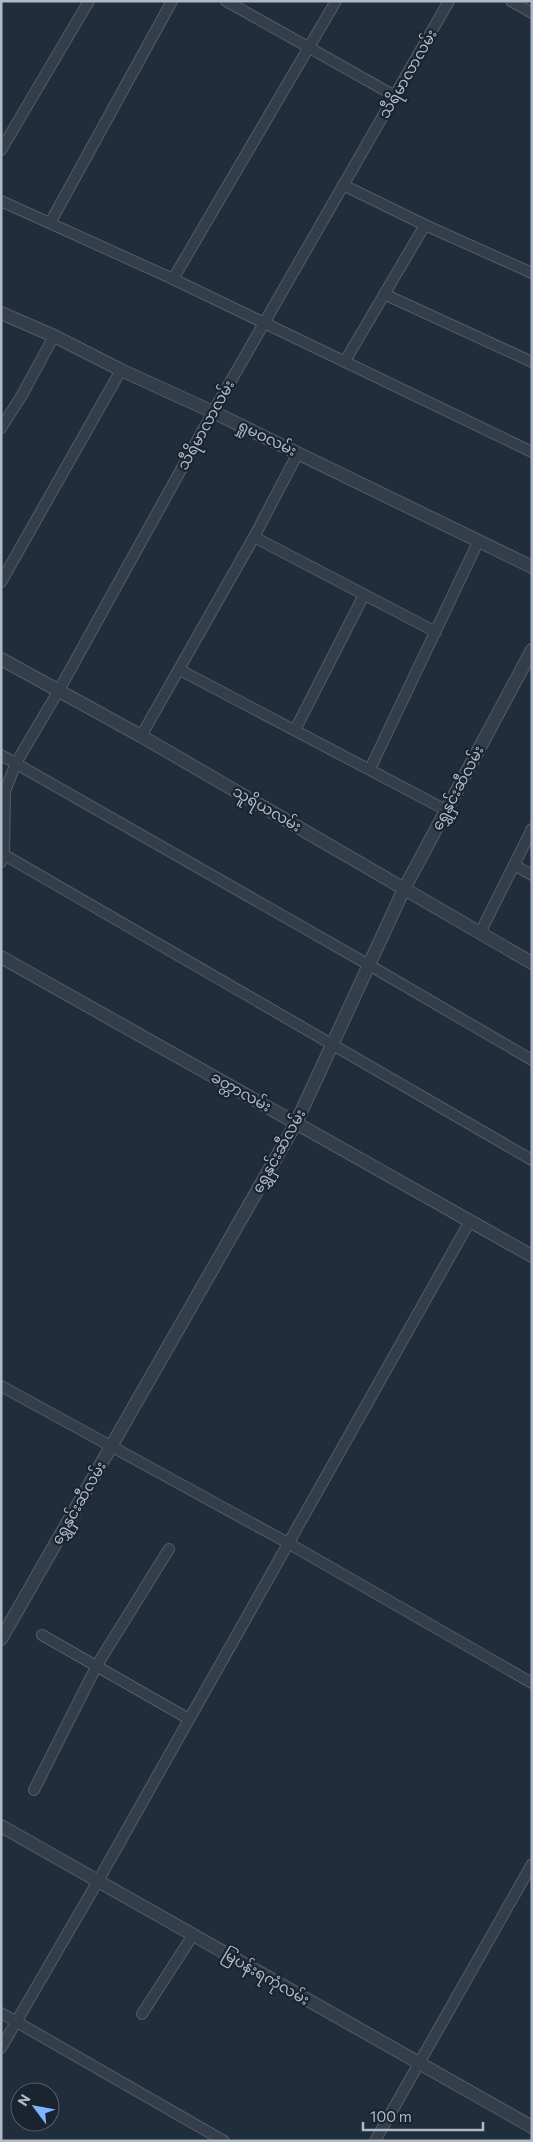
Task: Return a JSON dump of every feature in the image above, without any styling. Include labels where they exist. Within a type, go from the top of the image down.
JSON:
[{"type":"street","points":[[1,150],[89,1]]},
{"type":"street","points":[[50,223],[172,1]]},
{"type":"street","points":[[226,1],[395,96]]},
{"type":"street","points":[[173,279],[336,1]]},
{"type":"street","name":"သီရိမာလာလမ်း","points":[[2,857],[5,791],[16,762],[59,690],[213,412],[450,1]]},
{"type":"street","points":[[511,1],[532,13]]},
{"type":"street","points":[[344,185],[425,225],[532,273]]},
{"type":"street","points":[[1,201],[265,322],[532,452]]},
{"type":"street","points":[[345,361],[425,225]]},
{"type":"street","points":[[384,294],[532,362]]},
{"type":"street","name":"ရှုမဝလမ်း","points":[[1,312],[213,412],[532,567]]},
{"type":"street","points":[[1,428],[22,395],[54,336]]},
{"type":"street","points":[[1,582],[5,563],[121,370]]},
{"type":"street","points":[[141,736],[254,537],[298,453]]},
{"type":"street","points":[[254,537],[436,632]]},
{"type":"street","points":[[370,770],[478,542]]},
{"type":"street","points":[[295,730],[364,594]]},
{"type":"street","name":"ရွှေနှင်းဆီလမ်း","points":[[1,1638],[296,1123],[404,889],[532,650]]},
{"type":"street","name":"သူရိယလမ်း","points":[[1,659],[141,736],[532,963]]},
{"type":"street","points":[[180,670],[446,810]]},
{"type":"street","points":[[1,754],[532,1060]]},
{"type":"street","points":[[480,933],[532,829]]},
{"type":"street","points":[[2,857],[532,1160]]},
{"type":"street","points":[[514,865],[532,875]]},
{"type":"street","name":"ခတ္တာလမ်း","points":[[1,957],[532,1256]]},
{"type":"street","points":[[1,2048],[98,1881],[470,1221]]},
{"type":"street","points":[[1,1386],[112,1445],[288,1543],[532,1683]]},
{"type":"street","points":[[34,1790],[97,1665],[169,1549]]},
{"type":"street","points":[[42,1635],[189,1719]]},
{"type":"street","name":"မြပန်းရကုံလမ်း","points":[[1,1826],[532,2127]]},
{"type":"street","points":[[375,2141],[532,1864]]},
{"type":"street","points":[[142,2014],[193,1935]]},
{"type":"street","points":[[1,2013],[224,2141]]}]
